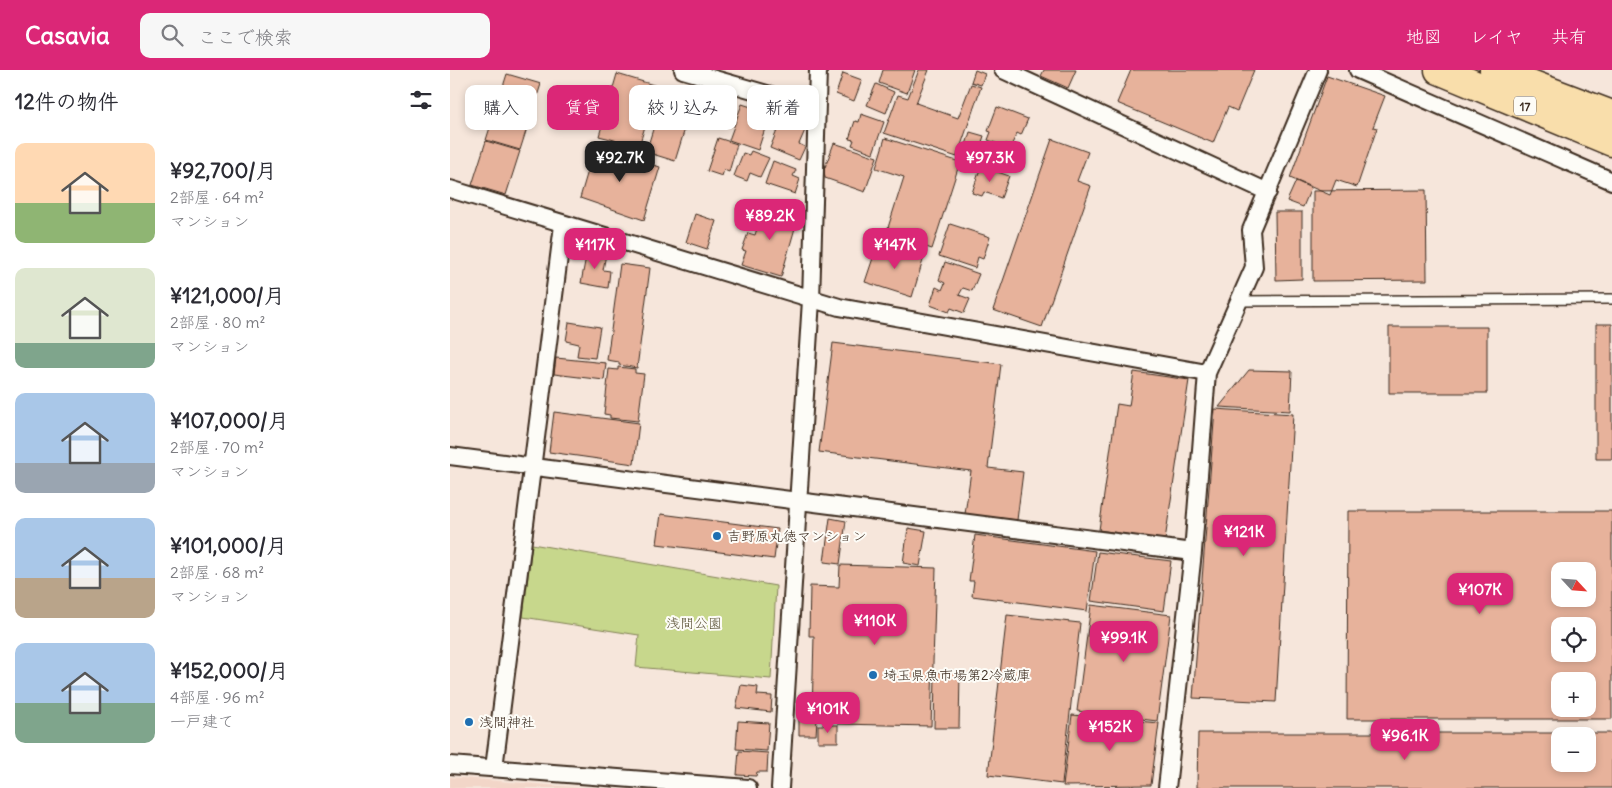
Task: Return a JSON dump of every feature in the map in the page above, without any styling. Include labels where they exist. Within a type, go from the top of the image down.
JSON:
[{"type":"highway","name":"17","points":[[1439,70],[1612,142]]},
{"type":"highway","name":"17","points":[[1494,70],[1612,115]]},
{"type":"highway","points":[[1542,70],[1612,104]]},
{"type":"street","points":[[683,70],[747,88]]},
{"type":"street","points":[[817,85],[818,70]]},
{"type":"street","points":[[1003,70],[1268,192]]},
{"type":"street","points":[[1167,788],[1193,552],[1207,373],[1254,267],[1251,230],[1318,70]]},
{"type":"street","points":[[1358,70],[1612,181]]},
{"type":"street","points":[[780,788],[811,300],[815,130]]},
{"type":"street","points":[[450,189],[811,300],[1207,373]]},
{"type":"street","points":[[494,768],[563,225]]},
{"type":"street","points":[[450,456],[1193,552]]},
{"type":"street","points":[[450,764],[748,788]]},
{"type":"lane","points":[[1240,300],[1612,299]]},
{"type":"shaded area","points":[[450,777],[583,788],[450,788]]},
{"type":"green space","name":"浅間公園","points":[[532,544],[776,586],[771,679],[636,667],[639,635],[523,617]]},
{"type":"building","points":[[883,70],[915,70],[907,93],[879,83]]},
{"type":"building","points":[[919,70],[929,70],[916,103],[958,118],[971,84],[981,87],[957,157],[884,133],[898,95],[908,98]]},
{"type":"building","points":[[975,70],[985,74],[981,85],[971,82]]},
{"type":"building","points":[[1044,70],[1076,70],[1068,88],[1041,76]]},
{"type":"building","points":[[1131,70],[1254,70],[1237,111],[1228,107],[1213,143],[1117,103]]},
{"type":"building","points":[[843,73],[862,80],[854,101],[836,94]]},
{"type":"building","points":[[507,74],[541,84],[537,97],[537,85],[504,85]]},
{"type":"building","points":[[617,74],[654,85],[629,85],[629,130],[644,130],[637,153],[621,148],[622,142],[599,136],[601,130],[619,130],[619,85],[614,85]]},
{"type":"building","points":[[1327,76],[1385,96],[1373,127],[1377,128],[1357,187],[1336,180],[1330,195],[1290,178]]},
{"type":"building","points":[[876,84],[894,92],[886,113],[867,105]]},
{"type":"building","points":[[742,104],[747,106],[747,130],[764,130],[758,150],[729,140],[733,130],[737,130],[737,118]]},
{"type":"building","points":[[997,107],[1028,119],[1021,135],[1017,133],[1011,146],[1006,144],[1005,147],[988,140],[991,132],[988,131]]},
{"type":"building","points":[[861,114],[884,122],[873,153],[852,145],[854,140],[849,139],[855,121],[859,122]]},
{"type":"building","points":[[489,130],[526,130],[520,150],[486,140]]},
{"type":"building","points":[[653,130],[685,130],[675,161],[646,152]]},
{"type":"building","points":[[777,130],[805,130],[799,144],[805,147],[799,160],[770,148]]},
{"type":"building","points":[[970,132],[984,136],[982,142],[1001,149],[995,169],[962,158]]},
{"type":"building","points":[[718,138],[737,144],[729,172],[724,170],[722,176],[707,171]]},
{"type":"building","points":[[885,138],[960,162],[932,249],[886,234],[904,177],[876,168]]},
{"type":"building","points":[[1052,139],[1088,152],[1077,181],[1091,186],[1042,327],[993,310]]},
{"type":"building","points":[[486,141],[520,151],[506,195],[472,185]]},
{"type":"building","points":[[834,143],[877,157],[865,192],[825,178],[824,170]]},
{"type":"building","points":[[595,147],[660,167],[644,220],[580,198]]},
{"type":"building","points":[[751,151],[769,158],[760,177],[750,173],[747,181],[734,176],[743,153],[749,155]]},
{"type":"building","points":[[773,161],[796,170],[793,176],[800,179],[795,194],[765,184]]},
{"type":"building","points":[[981,166],[1009,176],[1001,198],[984,192],[982,196],[972,193]]},
{"type":"building","points":[[1296,181],[1311,188],[1303,207],[1287,201]]},
{"type":"building","points":[[1426,190],[1427,280],[1313,281],[1313,191]]},
{"type":"building","points":[[764,205],[799,214],[781,277],[741,265],[746,251],[742,250],[748,233],[755,235]]},
{"type":"building","points":[[1275,212],[1302,212],[1302,279],[1276,280]]},
{"type":"building","points":[[695,214],[716,221],[707,249],[686,242]]},
{"type":"building","points":[[950,224],[990,237],[983,259],[978,257],[975,268],[939,256]]},
{"type":"building","points":[[878,243],[924,257],[912,297],[865,282]]},
{"type":"building","points":[[587,251],[606,254],[603,270],[610,271],[608,288],[581,283]]},
{"type":"building","points":[[945,262],[979,274],[972,291],[963,288],[959,295],[970,299],[964,313],[951,308],[949,312],[930,305],[936,287],[942,290],[945,283],[939,280]]},
{"type":"building","points":[[620,264],[650,268],[637,368],[619,365],[619,362],[607,360]]},
{"type":"building","points":[[569,322],[600,327],[595,358],[577,356],[579,344],[566,341]]},
{"type":"building","points":[[1596,324],[1612,324],[1612,459],[1596,459]]},
{"type":"building","points":[[1389,327],[1487,327],[1487,393],[1389,393]]},
{"type":"building","points":[[833,343],[1001,364],[988,468],[1023,472],[1017,520],[965,514],[971,471],[819,452]]},
{"type":"building","points":[[556,358],[606,363],[604,380],[554,374]]},
{"type":"building","points":[[618,367],[635,369],[635,373],[644,374],[638,421],[610,418],[610,415],[604,414],[609,369],[618,370]]},
{"type":"building","points":[[1249,370],[1292,371],[1290,411],[1219,407]]},
{"type":"building","points":[[1134,372],[1189,380],[1165,540],[1099,530],[1117,404],[1129,406]]},
{"type":"building","points":[[1215,409],[1293,414],[1276,702],[1193,698]]},
{"type":"building","points":[[554,412],[639,423],[634,464],[549,452]]},
{"type":"building","points":[[1348,511],[1612,511],[1612,719],[1347,719]]},
{"type":"building","name":"吉野原丸徳マンション","points":[[661,514],[778,529],[774,559],[657,544]]},
{"type":"building","points":[[830,518],[846,521],[840,564],[824,562]]},
{"type":"building","points":[[908,528],[926,531],[920,566],[903,563]]},
{"type":"building","points":[[975,535],[1095,551],[1087,611],[972,596],[974,581],[969,581]]},
{"type":"building","points":[[1098,552],[1171,561],[1164,611],[1091,601]]},
{"type":"building","name":"埼玉県魚市場第2冷蔵庫","points":[[840,565],[936,568],[931,726],[838,724],[838,715],[812,714],[814,636],[809,636],[810,586],[839,587]]},
{"type":"building","points":[[1091,605],[1171,615],[1157,721],[1077,711]]},
{"type":"building","points":[[1007,615],[1080,623],[1062,784],[988,775]]},
{"type":"building","points":[[935,672],[960,672],[959,728],[934,728]]},
{"type":"building","points":[[741,685],[758,687],[757,695],[772,696],[771,712],[736,708]]},
{"type":"building","points":[[1072,715],[1159,723],[1151,785],[1063,786]]},
{"type":"building","points":[[799,719],[817,719],[816,735],[799,735]]},
{"type":"building","points":[[738,721],[769,723],[767,751],[736,749]]},
{"type":"building","points":[[818,725],[838,725],[838,742],[818,742]]},
{"type":"building","points":[[1198,733],[1551,733],[1551,772],[1596,772],[1596,733],[1612,733],[1612,788],[1197,788]]},
{"type":"building","points":[[739,751],[768,753],[767,772],[757,772],[756,776],[737,775]]},
{"type":"place","name":"吉野原丸徳マンション","points":[[717,536]]},
{"type":"place","name":"埼玉県魚市場第2冷蔵庫","points":[[873,675]]},
{"type":"place","name":"浅間神社","points":[[469,722]]}]
